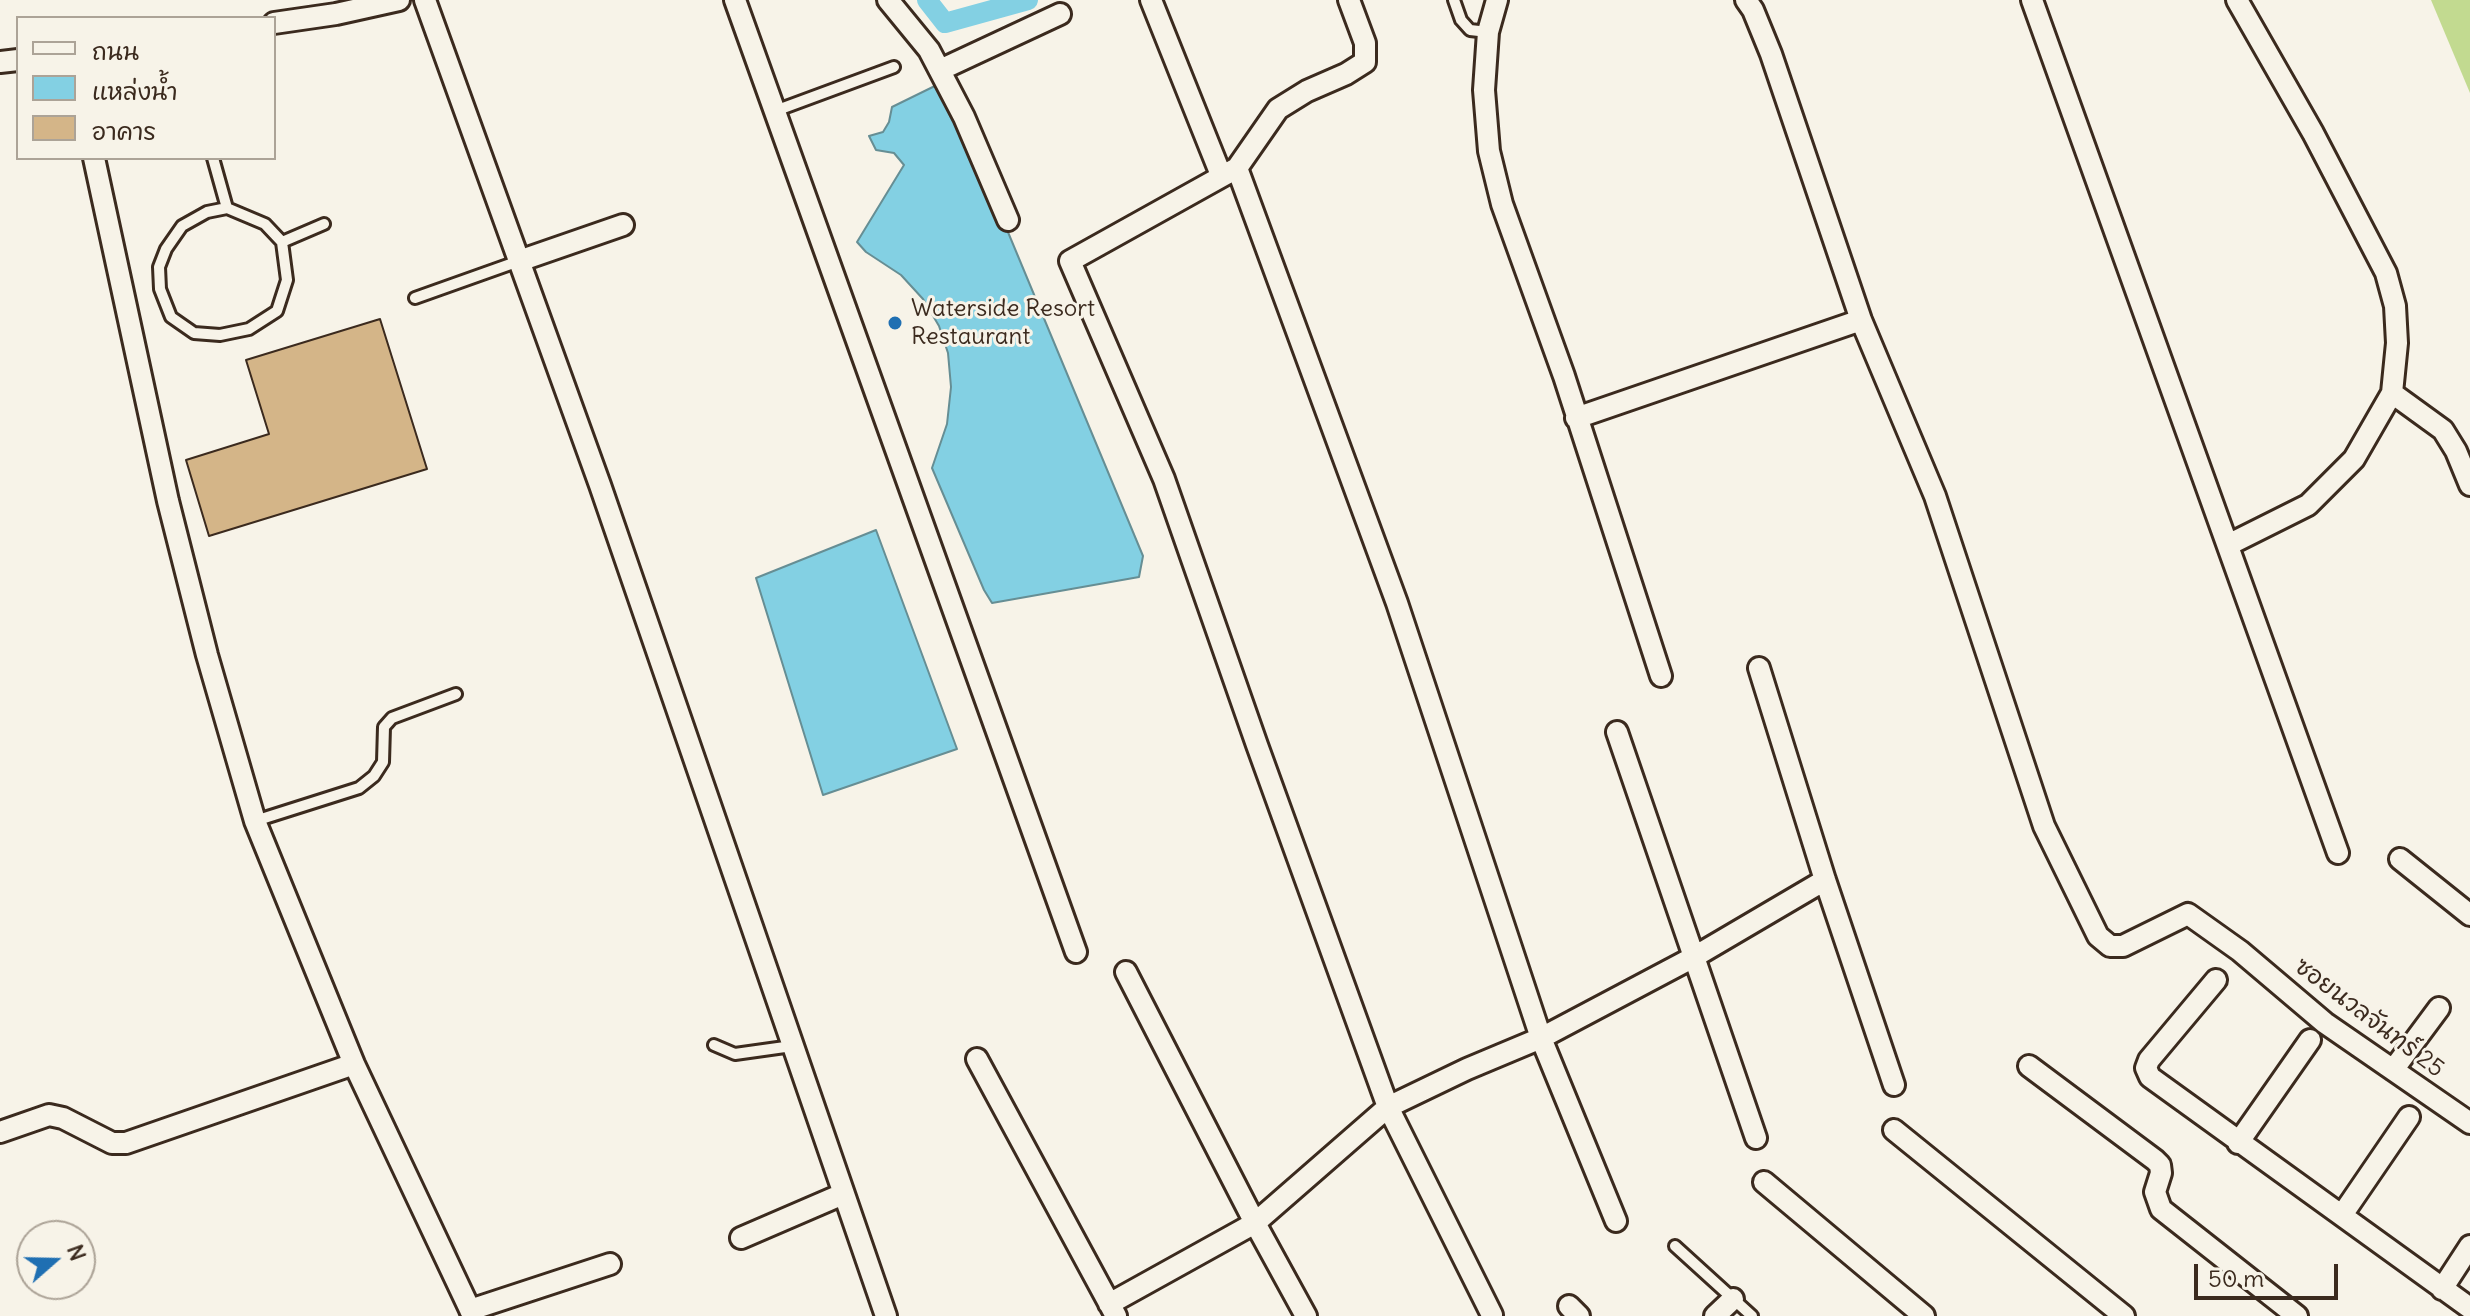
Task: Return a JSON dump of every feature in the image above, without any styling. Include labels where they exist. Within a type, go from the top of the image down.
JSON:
[{"type":"street","points":[[276,23],[399,0]]},
{"type":"street","points":[[425,0],[600,485],[886,1316]]},
{"type":"street","points":[[735,0],[1076,952]]},
{"type":"street","points":[[888,0],[929,50],[940,70],[964,117],[1008,220]]},
{"type":"street","points":[[1151,0],[1229,171],[1397,603],[1541,1038],[1616,1221]]},
{"type":"street","points":[[1349,0],[1365,43],[1365,62],[1278,109],[1229,171],[1070,261],[1164,479],[1388,1107],[1492,1315]]},
{"type":"street","points":[[1497,0],[1488,32],[1484,90],[1489,151],[1502,204],[1564,376],[1661,676]]},
{"type":"street","points":[[1576,418],[1861,320],[1771,54],[1746,0]]},
{"type":"street","points":[[2032,0],[2338,853]]},
{"type":"street","points":[[2228,545],[2308,505],[2354,459],[2392,393],[2397,343],[2395,306],[2386,273],[2313,133],[2237,0]]},
{"type":"street","points":[[940,70],[1060,14]]},
{"type":"street","points":[[94,160],[168,501],[207,655],[255,821],[354,1064],[471,1313],[610,1264]]},
{"type":"street","points":[[519,261],[623,225]]},
{"type":"street","name":"ซอยนวลจันทร์ 25","points":[[1861,320],[1935,496],[2044,826],[2098,936],[2110,946],[2123,946],[2188,914],[2240,951],[2325,1023],[2470,1123]]},
{"type":"street","points":[[2392,393],[2443,430],[2456,451],[2470,485]]},
{"type":"street","points":[[1759,668],[1825,880],[1894,1085]]},
{"type":"street","points":[[1617,732],[1756,1138]]},
{"type":"street","points":[[2400,859],[2470,915]]},
{"type":"street","points":[[977,1059],[1112,1310],[1255,1223],[1388,1107],[1541,1038],[1694,957],[1825,880]]},
{"type":"street","points":[[1126,972],[1306,1316]]},
{"type":"street","points":[[2216,980],[2149,1060],[2146,1068],[2150,1077],[2470,1308]]},
{"type":"street","points":[[2393,1070],[2439,1008]]},
{"type":"street","points":[[2238,1143],[2310,1040]]},
{"type":"street","points":[[0,1132],[49,1115],[63,1118],[112,1143],[126,1143],[354,1064]]},
{"type":"street","points":[[2029,1066],[2155,1160],[2161,1173],[2155,1192],[2161,1209],[2297,1316]]},
{"type":"street","points":[[2342,1215],[2409,1117]]},
{"type":"street","points":[[1894,1130],[2124,1316]]},
{"type":"street","points":[[1764,1182],[1924,1316]]},
{"type":"street","points":[[741,1238],[843,1194]]},
{"type":"street","points":[[2442,1289],[2470,1246]]},
{"type":"street","points":[[1715,1316],[1733,1299]]},
{"type":"lane","points":[[1454,0],[1461,20],[1470,30],[1488,32]]},
{"type":"lane","points":[[775,111],[894,67]]},
{"type":"lane","points":[[214,160],[227,208]]},
{"type":"lane","points":[[227,208],[265,224],[282,242],[287,280],[277,311],[249,329],[220,335],[194,333],[171,317],[160,289],[159,267],[166,249],[182,226],[207,212],[227,208]]},
{"type":"lane","points":[[282,242],[324,224]]},
{"type":"lane","points":[[415,298],[519,261]]},
{"type":"lane","points":[[255,821],[359,788],[374,776],[383,762],[384,727],[392,718],[456,694]]},
{"type":"lane","points":[[714,1045],[735,1054],[792,1046]]},
{"type":"lane","points":[[1675,1246],[1752,1316]]},
{"type":"green space","points":[[2431,0],[2470,0],[2470,93]]},
{"type":"water","points":[[945,81],[1143,556],[1139,577],[992,603],[932,468],[947,424],[951,387],[948,353],[939,326],[923,299],[901,275],[866,252],[857,242],[904,165],[894,153],[876,150],[869,136],[883,132],[892,107]]},
{"type":"water","points":[[876,530],[957,749],[823,795],[756,578]]},
{"type":"building","points":[[380,319],[427,469],[209,536],[186,460],[269,434],[246,360]]},
{"type":"waterway","points":[[927,0],[945,23],[1028,0]]},
{"type":"place","name":"Waterside Resort Restaurant","points":[[895,323]]}]
